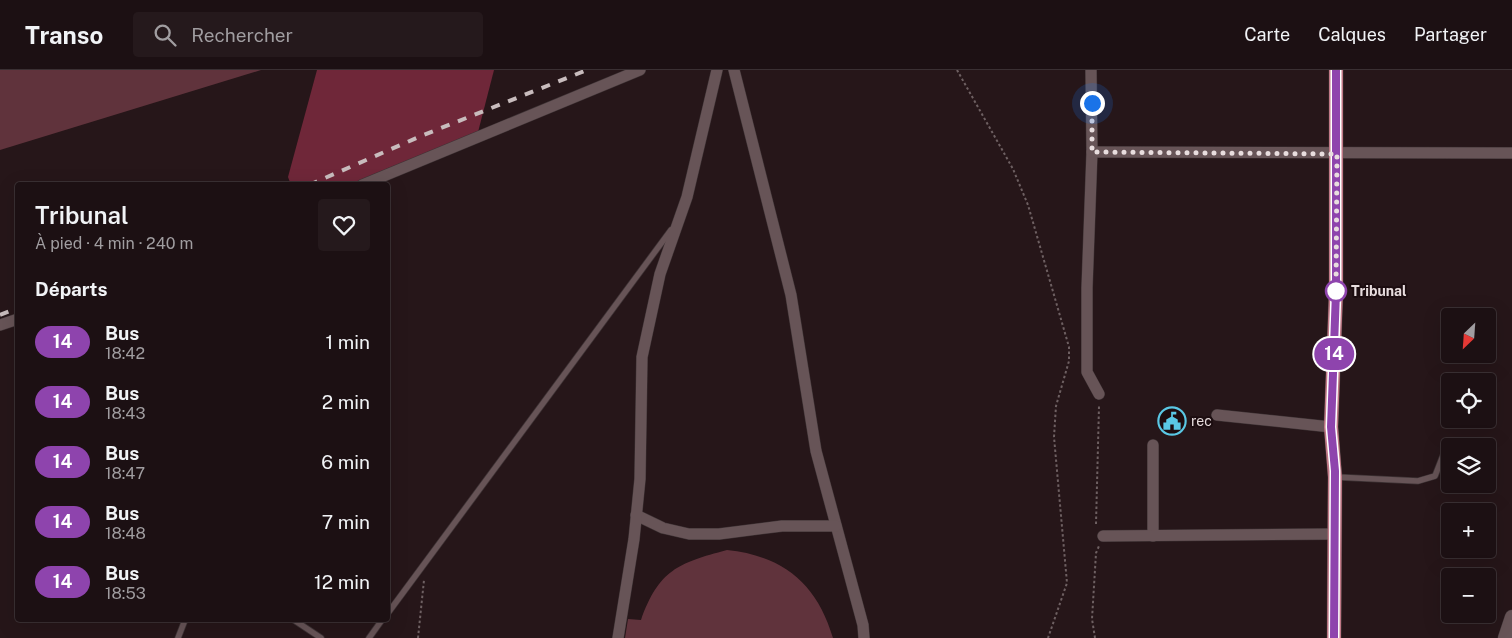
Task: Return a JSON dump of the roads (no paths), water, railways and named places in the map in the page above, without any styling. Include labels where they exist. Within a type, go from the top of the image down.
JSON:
[{"type":"main road","points":[[1334,638],[1335,477],[1331,427],[1336,292],[1336,70]]},
{"type":"main road","points":[[1506,638],[1512,617]]},
{"type":"street","points":[[369,182],[640,70]]},
{"type":"street","points":[[618,638],[640,479],[642,356],[660,274],[687,197],[717,70]]},
{"type":"street","points":[[734,70],[791,295],[816,451],[863,626],[864,638]]},
{"type":"street","points":[[1091,70],[1092,152],[1087,288],[1087,372],[1099,394]]},
{"type":"street","points":[[1092,152],[1512,153]]},
{"type":"street","points":[[0,325],[15,320]]},
{"type":"street","points":[[1217,415],[1331,427]]},
{"type":"street","points":[[1153,445],[1153,536]]},
{"type":"street","points":[[636,515],[663,528],[689,534],[719,534],[782,526],[836,526]]},
{"type":"street","points":[[1103,536],[1335,534]]},
{"type":"lane","points":[[390,609],[677,222]]},
{"type":"lane","points":[[1335,477],[1418,481],[1435,476],[1441,461]]},
{"type":"lane","points":[[178,638],[184,622]]},
{"type":"lane","points":[[297,622],[321,638]]},
{"type":"lane","points":[[369,638],[381,622]]},
{"type":"railway","points":[[316,182],[421,136],[587,70]]},
{"type":"railway","points":[[0,315],[15,309]]},
{"type":"place","name":"Tribunal","points":[[1336,291]]},
{"type":"place","name":"rec","points":[[1172,421]]}]
